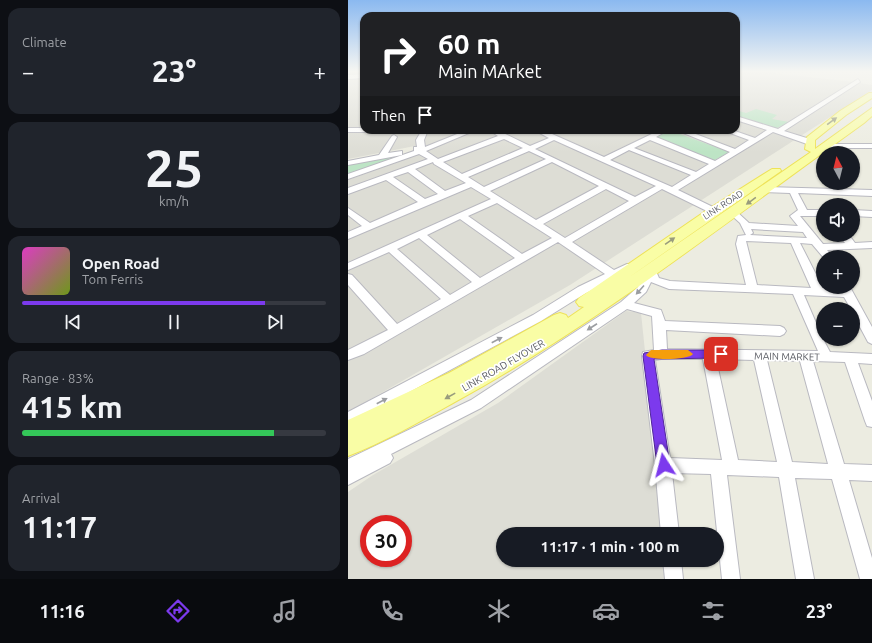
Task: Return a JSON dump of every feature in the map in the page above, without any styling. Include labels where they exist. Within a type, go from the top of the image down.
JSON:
[{"type":"main road","points":[[817,146],[810,139],[822,128],[867,98]]},
{"type":"main road","points":[[819,146],[872,102]]},
{"type":"main road","points":[[820,146],[861,121],[872,111]]},
{"type":"main road","points":[[820,146],[872,118]]},
{"type":"main road","name":"LINK ROAD","points":[[644,267],[714,211],[816,148]]},
{"type":"main road","name":"LINK ROAD","points":[[644,267],[733,213],[766,190],[816,149]]},
{"type":"main road","name":"LINK ROAD FLYOVER","points":[[348,430],[409,403],[494,358],[565,316],[616,281],[644,267]]},
{"type":"main road","name":"LINK ROAD FLYOVER","points":[[348,446],[406,420],[493,372],[567,327],[616,281]]},
{"type":"street","points":[[672,190],[755,140],[775,131],[830,98]]},
{"type":"street","points":[[740,119],[816,146]]},
{"type":"street","points":[[348,130],[360,130]]},
{"type":"street","points":[[423,134],[420,140],[420,149],[434,161],[485,190],[535,224],[562,240],[616,281]]},
{"type":"street","points":[[348,163],[420,149],[453,134]]},
{"type":"street","points":[[348,177],[462,134]]},
{"type":"street","points":[[500,134],[634,200]]},
{"type":"street","points":[[546,134],[672,190],[714,211]]},
{"type":"street","points":[[603,160],[656,134]]},
{"type":"street","points":[[690,134],[737,152]]},
{"type":"street","points":[[737,134],[755,140]]},
{"type":"street","points":[[348,190],[504,136]]},
{"type":"street","points":[[382,156],[394,137]]},
{"type":"street","points":[[650,137],[715,164]]},
{"type":"street","points":[[462,177],[554,138]]},
{"type":"street","points":[[860,146],[872,146]]},
{"type":"street","points":[[629,148],[697,175]]},
{"type":"street","points":[[485,190],[551,160]]},
{"type":"street","points":[[408,168],[444,194]]},
{"type":"street","points":[[386,176],[424,202]]},
{"type":"street","points":[[348,236],[424,202],[473,183]]},
{"type":"street","points":[[535,224],[606,186]]},
{"type":"street","points":[[348,355],[360,351],[396,331],[521,258],[562,240],[661,186]]},
{"type":"street","points":[[766,190],[872,193]]},
{"type":"street","points":[[793,191],[804,213]]},
{"type":"street","points":[[348,267],[389,247],[498,199]]},
{"type":"street","points":[[348,211],[369,227]]},
{"type":"street","points":[[733,213],[742,220],[746,226],[749,237]]},
{"type":"street","points":[[816,213],[798,213],[795,216],[823,250]]},
{"type":"street","points":[[860,213],[872,214]]},
{"type":"street","points":[[460,216],[521,258]]},
{"type":"street","points":[[746,226],[805,229]]},
{"type":"street","points":[[420,234],[479,282]]},
{"type":"street","points":[[752,289],[740,240],[741,238],[749,237],[794,240],[818,244],[852,246],[872,245]]},
{"type":"street","points":[[794,240],[816,286]]},
{"type":"street","points":[[849,242],[852,246]]},
{"type":"street","points":[[389,247],[449,300]]},
{"type":"street","points":[[644,267],[655,280],[669,285],[816,292]]},
{"type":"street","points":[[348,467],[476,404],[625,305],[642,289],[644,267]]},
{"type":"street","points":[[348,278],[396,331]]},
{"type":"street","points":[[348,419],[537,318],[582,290],[616,281]]},
{"type":"street","points":[[797,291],[826,356]]},
{"type":"street","points":[[848,294],[872,339]]},
{"type":"street","points":[[625,305],[656,313],[660,325],[662,354],[648,356],[664,465],[669,527]]},
{"type":"street","points":[[660,325],[780,331]]},
{"type":"street","name":"MAIN MARKET","points":[[662,354],[826,356],[872,359]]},
{"type":"street","points":[[708,354],[725,468],[731,579]]},
{"type":"street","points":[[760,356],[786,468],[805,579]]},
{"type":"street","points":[[805,356],[869,579]]},
{"type":"street","points":[[850,357],[872,421]]},
{"type":"street","points":[[348,477],[469,411],[476,404]]},
{"type":"street","points":[[664,465],[725,468],[786,468],[872,473]]},
{"type":"street","points":[[673,567],[674,579]]},
{"type":"shaded area","points":[[349,98],[360,98],[360,134],[740,134],[740,98],[860,98],[570,285],[348,412],[348,180],[431,150],[425,144],[348,159]]},
{"type":"shaded area","points":[[626,311],[641,313],[663,527],[496,527],[496,567],[668,567],[669,579],[348,579],[348,492],[373,475],[498,403]]},
{"type":"green space","points":[[756,109],[777,115],[772,119],[789,122],[775,129],[740,117],[740,111],[746,113]]},
{"type":"green space","points":[[659,134],[680,134],[729,152],[713,161],[650,139]]},
{"type":"green space","points":[[408,154],[348,175],[348,165]]},
{"type":"slow traffic","points":[[651,355],[688,354]]},
{"type":"route","points":[[664,465],[648,356],[655,354],[721,354]]}]
